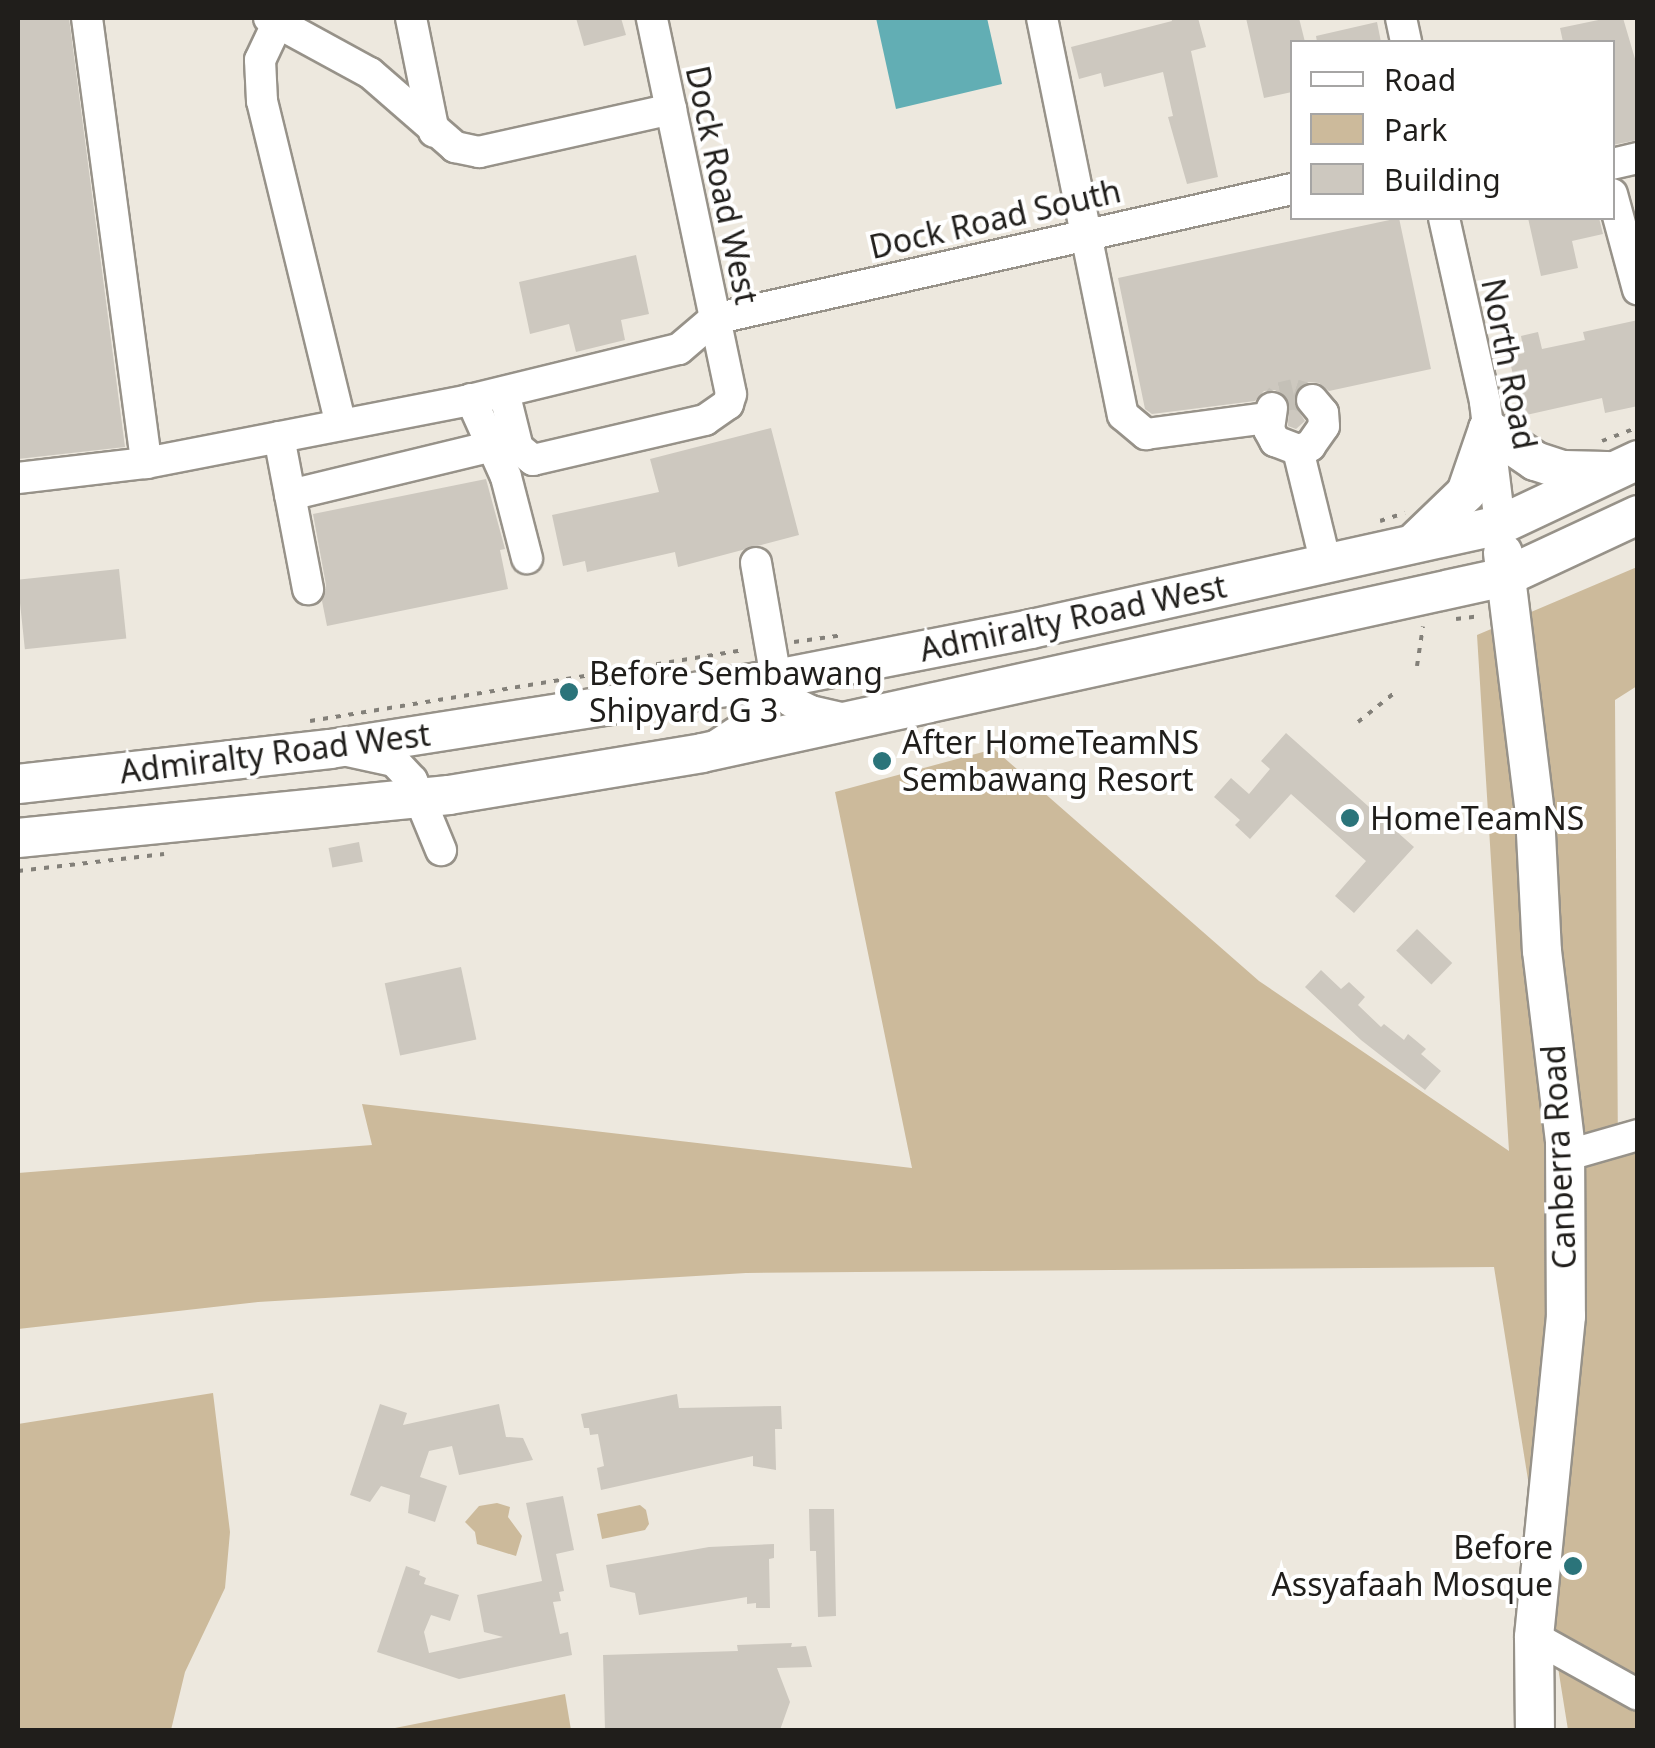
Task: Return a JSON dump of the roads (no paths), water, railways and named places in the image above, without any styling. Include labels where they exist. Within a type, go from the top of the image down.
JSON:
[{"type":"main road","points":[[1409,547],[1466,493],[1488,430],[1512,450],[1563,470],[1626,465]]},
{"type":"main road","name":"Admiralty Road West","points":[[18,784],[330,749],[776,679],[1031,629],[1500,525],[1626,465]]},
{"type":"main road","name":"Admiralty Road West","points":[[18,838],[420,799],[702,753],[1114,664],[1421,610],[1506,577],[1638,515]]},
{"type":"main road","name":"Canberra Road","points":[[1500,525],[1517,660],[1564,1156],[1566,1316],[1534,1638],[1535,1730]]},
{"type":"main road","points":[[1421,610],[1472,610],[1492,624],[1517,660]]},
{"type":"main road","points":[[1031,629],[1036,649],[1048,660],[1068,666],[1114,664]]},
{"type":"street","points":[[88,18],[146,463]]},
{"type":"street","points":[[411,18],[434,132]]},
{"type":"street","name":"Dock Road West","points":[[504,392],[518,448],[533,460],[705,420],[721,412],[731,394],[722,366],[652,18]]},
{"type":"street","points":[[1042,18],[1123,414],[1133,427],[1146,434],[1270,413],[1275,441],[1298,450],[1310,446],[1324,426],[1323,414],[1312,400]]},
{"type":"street","points":[[341,425],[262,101],[260,60],[274,20],[370,73],[455,147],[479,152],[671,109]]},
{"type":"street","points":[[1024,248],[1054,223],[1074,178]]},
{"type":"street","name":"Dock Road South","points":[[714,319],[1290,190]]},
{"type":"street","points":[[1615,205],[1638,290]]},
{"type":"street","name":"North Road","points":[[1444,220],[1488,430],[1500,525]]},
{"type":"street","points":[[18,478],[146,463],[504,392],[678,349],[714,319]]},
{"type":"street","points":[[471,399],[506,477],[527,558]]},
{"type":"street","points":[[279,437],[308,589]]},
{"type":"street","points":[[290,495],[492,446]]},
{"type":"street","points":[[1298,450],[1326,564]]},
{"type":"street","points":[[756,563],[776,679],[791,700],[811,711],[855,720]]},
{"type":"street","points":[[702,753],[753,721],[767,704],[776,679]]},
{"type":"street","points":[[330,749],[370,753],[394,761],[412,780],[441,850]]},
{"type":"street","points":[[1564,1156],[1638,1134]]},
{"type":"street","points":[[1534,1638],[1638,1695]]},
{"type":"water","points":[[876,18],[987,18],[1002,84],[896,109]]},
{"type":"tunnel","points":[[1272,408],[1281,397],[1294,394],[1312,400]]},
{"type":"place","name":"Before Sembawang Shipyard G 3","points":[[569,692]]},
{"type":"place","name":"After HomeTeamNS Sembawang Resort","points":[[882,761]]},
{"type":"place","name":"HomeTeamNS","points":[[1350,818]]},
{"type":"place","name":"Before Assyafaah Mosque","points":[[1573,1566]]}]
